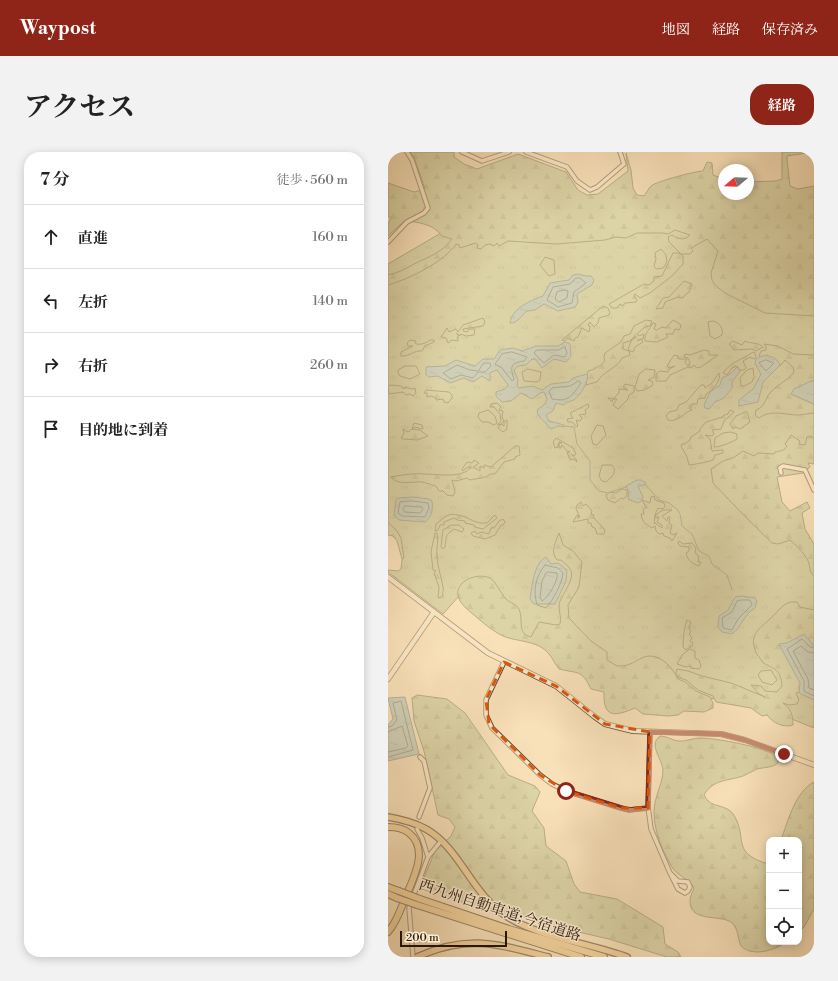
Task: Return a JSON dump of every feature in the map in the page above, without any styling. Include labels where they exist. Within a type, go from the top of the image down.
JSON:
[{"type":"highway","points":[[388,817],[422,827],[441,841],[450,850],[482,896],[507,916],[531,928],[627,957]]},
{"type":"highway","points":[[388,827],[406,831],[416,840],[419,847],[417,868],[395,924],[388,932]]},
{"type":"highway","name":"西九州自動車道;今宿道路","points":[[388,887],[398,894],[418,902],[581,957]]},
{"type":"highway","name":"西九州自動車道;今宿道路","points":[[388,894],[398,894]]},
{"type":"highway","name":"西九州自動車道;今宿道路","points":[[418,902],[604,957]]},
{"type":"highway","points":[[417,957],[455,945],[488,943],[548,957]]},
{"type":"street","points":[[388,242],[407,222],[424,213],[428,208],[412,160],[407,152]]},
{"type":"street","points":[[462,152],[482,161],[509,152]]},
{"type":"street","points":[[526,152],[567,167],[577,181],[590,190],[597,187],[624,164],[620,152]]},
{"type":"street","points":[[781,473],[780,468],[783,466],[805,470],[814,490]]},
{"type":"street","points":[[388,577],[488,653],[556,686],[605,724],[627,730],[650,732],[721,734],[745,740],[814,765]]},
{"type":"street","points":[[388,679],[434,612]]},
{"type":"street","points":[[504,662],[490,690],[485,706],[489,724],[498,734],[540,775],[559,788],[629,810],[648,808]]},
{"type":"street","points":[[650,732],[648,808],[654,838],[670,873],[678,889],[685,893],[688,891],[690,887],[688,882],[678,881],[670,873]]},
{"type":"street","points":[[419,817],[430,788],[425,765],[420,756]]},
{"type":"street","points":[[416,829],[422,838],[428,857]]},
{"type":"street","points":[[413,957],[409,908],[428,857],[441,841]]},
{"type":"highlighted area","points":[[504,662],[556,686],[605,724],[650,732],[648,808],[621,808],[566,791],[540,775],[489,724],[486,700]]},
{"type":"green space","points":[[410,152],[454,152],[454,157],[464,164],[477,169],[518,154],[566,172],[578,190],[587,195],[598,194],[628,171],[626,153],[631,170],[633,188],[637,195],[644,196],[650,187],[655,184],[703,171],[707,162],[712,163],[713,175],[718,177],[718,200],[754,200],[754,182],[776,181],[782,179],[782,152],[813,152],[787,156],[787,159],[790,186],[798,189],[814,186],[814,316],[765,313],[725,293],[715,285],[712,280],[711,273],[718,251],[707,239],[691,248],[693,251],[690,254],[681,254],[669,242],[668,237],[672,235],[684,239],[690,235],[675,230],[668,234],[637,233],[626,238],[616,237],[605,240],[557,244],[508,241],[499,246],[497,243],[494,246],[490,244],[485,245],[481,249],[477,248],[478,245],[476,243],[460,248],[459,245],[456,244],[435,263],[406,279],[388,285],[388,275],[401,271],[434,254],[448,244],[452,239],[442,236],[430,226],[425,224],[404,221],[388,236],[388,224],[391,218],[388,216],[388,183],[414,192],[425,189],[414,157]]},
{"type":"green space","points":[[688,210],[814,293],[814,454],[769,468],[774,509],[814,554],[814,728],[735,696],[668,704],[542,646],[459,596],[443,614],[388,572],[388,570],[398,571],[401,569],[403,551],[397,534],[388,529],[388,264],[446,230]]},
{"type":"green space","points":[[661,249],[666,255],[667,262],[663,268],[656,269],[654,266],[656,259],[655,253]]},
{"type":"green space","points":[[673,253],[679,253],[683,256],[683,264],[672,276],[650,293],[640,298],[635,294],[634,296],[637,300],[636,302],[625,303],[623,306],[620,304],[617,308],[612,308],[609,304],[644,284],[649,285],[654,281],[654,277],[662,276]]},
{"type":"green space","points":[[545,257],[554,260],[555,274],[549,276],[540,265]]},
{"type":"green space","points":[[684,281],[692,284],[689,292],[682,298],[678,297],[665,302],[663,308],[656,309],[663,298],[669,297]]},
{"type":"green space","points":[[603,306],[608,308],[610,313],[609,315],[599,318],[598,323],[594,327],[590,322],[588,325],[590,326],[589,332],[582,328],[578,337],[575,338],[574,341],[567,338],[565,341],[562,340]]},
{"type":"green space","points":[[483,318],[485,322],[483,326],[463,329],[463,331],[467,332],[469,329],[475,329],[474,335],[466,336],[461,334],[460,336],[456,333],[458,335],[458,341],[452,340],[448,343],[446,338],[441,337],[447,328],[449,332],[456,329],[458,332],[463,325]]},
{"type":"green space","points":[[646,320],[652,321],[650,326],[645,327],[637,334],[639,336],[644,334],[643,339],[641,339],[643,342],[635,347],[633,352],[628,350],[631,341],[635,338],[635,336],[630,341],[623,343],[623,349],[629,351],[630,355],[622,358],[597,382],[586,385],[588,371],[597,368],[605,361],[605,353],[621,342],[624,336],[630,334],[634,326]]},
{"type":"green space","points":[[673,320],[680,324],[681,327],[679,330],[675,329],[673,334],[666,334],[668,337],[657,342],[645,341],[646,333],[653,323],[656,324],[654,329],[657,330],[662,327],[666,328]]},
{"type":"green space","points":[[713,321],[719,324],[722,328],[722,335],[715,339],[710,336],[708,322]]},
{"type":"green space","points":[[410,340],[416,341],[415,343],[418,344],[425,343],[430,340],[434,340],[434,342],[425,346],[422,351],[407,356],[401,356],[401,352],[413,346],[408,346],[407,343]]},
{"type":"green space","points":[[733,341],[742,345],[745,341],[759,344],[763,347],[756,351],[752,349],[734,350],[729,344]]},
{"type":"green space","points":[[764,344],[778,346],[793,354],[814,355],[814,381],[811,381],[791,394],[814,404],[814,413],[798,415],[773,413],[759,418],[755,415],[756,410],[763,405],[773,390],[789,378],[794,372],[793,367],[785,360],[780,366],[759,356],[761,351],[766,350],[766,346]]},
{"type":"green space","points":[[704,350],[709,351],[709,355],[718,355],[701,367],[697,368],[694,365],[691,368],[688,367],[670,375],[666,381],[656,381],[656,374],[660,371],[668,372],[669,369],[675,366],[669,368],[667,366],[674,355],[678,356],[679,359],[687,359],[685,362],[688,366],[690,362],[688,358],[684,357],[685,354],[690,355]]},
{"type":"green space","points":[[753,352],[755,353],[756,357],[754,359],[750,357],[743,361],[746,368],[744,370],[740,370],[737,366],[732,368],[727,375],[723,373],[733,363]]},
{"type":"green space","points":[[405,366],[416,366],[420,374],[410,379],[400,376],[398,370]]},
{"type":"green space","points":[[753,368],[754,377],[752,382],[741,386],[740,378],[747,370]]},
{"type":"green space","points":[[528,369],[541,372],[540,380],[537,382],[524,381],[522,372]]},
{"type":"green space","points":[[646,369],[655,370],[654,377],[648,380],[652,381],[653,385],[645,390],[637,391],[635,387],[639,374]]},
{"type":"green space","points":[[719,373],[720,376],[716,385],[706,394],[705,398],[698,399],[697,404],[692,404],[690,409],[692,410],[676,419],[668,420],[666,416],[669,412],[677,410],[679,405],[686,402],[701,385],[704,385],[705,388],[712,383]]},
{"type":"green space","points":[[625,384],[634,386],[634,392],[629,395],[628,399],[618,409],[613,405],[617,399],[613,399],[619,393],[619,389],[628,390],[623,387]]},
{"type":"green space","points":[[390,385],[401,386],[404,389],[405,387],[412,389],[415,388],[416,393],[413,396],[410,394],[406,395],[403,392],[389,394],[388,387]]},
{"type":"green space","points":[[426,390],[449,392],[452,395],[452,398],[448,403],[444,402],[443,399],[436,400],[436,398],[431,396],[427,397],[427,393],[424,393]]},
{"type":"green space","points":[[497,403],[501,407],[499,410],[503,411],[502,417],[504,421],[497,425],[501,421],[500,414],[494,407],[490,407],[491,404]]},
{"type":"green space","points":[[588,404],[589,407],[585,410],[586,414],[579,415],[582,418],[580,421],[576,420],[577,427],[572,422],[568,422],[567,419],[573,418],[570,413]]},
{"type":"green space","points":[[488,410],[495,416],[497,423],[494,425],[488,422],[482,422],[478,417],[479,413]]},
{"type":"green space","points":[[730,410],[734,412],[724,421],[721,429],[712,430],[714,434],[712,436],[705,435],[710,439],[712,451],[723,450],[723,453],[715,455],[713,460],[689,465],[687,457],[681,446],[682,444],[685,444],[691,437],[700,431],[706,422],[728,414]]},
{"type":"green space","points":[[747,412],[750,422],[740,429],[736,427],[733,429],[730,424],[736,416]]},
{"type":"green space","points":[[507,420],[507,429],[503,432],[498,428],[501,424],[504,426],[504,422]]},
{"type":"green space","points":[[414,423],[422,425],[423,429],[415,427],[412,429]]},
{"type":"green space","points":[[597,425],[603,426],[606,435],[597,445],[593,444],[591,436]]},
{"type":"green space","points":[[403,429],[408,432],[412,429],[420,430],[428,436],[417,440],[401,438],[404,433]]},
{"type":"green space","points":[[731,432],[737,434],[737,439],[714,447],[715,438],[723,433]]},
{"type":"green space","points":[[791,435],[800,441],[799,444],[805,445],[807,437],[811,436],[814,438],[814,464],[808,463],[810,467],[803,473],[777,477],[782,502],[790,511],[807,502],[810,508],[802,513],[805,529],[814,544],[814,576],[811,572],[806,557],[795,544],[790,540],[778,544],[772,543],[713,483],[711,469],[723,461],[733,458],[743,451],[754,456],[758,453],[774,454],[775,452],[786,448],[787,446],[785,444]]},
{"type":"green space","points":[[556,438],[573,448],[576,454],[574,456],[571,454],[577,462],[574,459],[570,460],[567,452],[570,452],[567,451],[562,445],[561,448],[559,448],[559,443],[562,443],[559,442],[558,447],[555,448],[553,442]]},
{"type":"green space","points":[[515,446],[519,446],[520,455],[515,457],[515,459],[504,462],[495,474],[470,480],[467,478],[456,481],[452,480],[455,492],[453,496],[447,495],[443,491],[439,491],[436,486],[422,482],[400,482],[391,477],[417,474],[442,475],[462,473],[471,467],[466,468],[463,471],[462,469],[467,462],[472,463],[474,460],[479,463],[473,467],[480,471],[480,466],[484,468],[484,465],[491,467]]},
{"type":"green space","points":[[602,465],[612,465],[614,468],[614,474],[606,482],[602,481],[599,476]]},
{"type":"green space","points":[[622,489],[627,490],[627,496],[623,499],[621,498],[615,503],[608,500],[606,495],[610,492],[616,493]]},
{"type":"green space","points":[[654,496],[655,500],[664,503],[665,506],[663,509],[658,508],[655,515],[663,510],[672,510],[662,516],[667,521],[668,517],[670,517],[669,523],[672,525],[670,533],[673,535],[677,533],[672,541],[670,538],[664,536],[663,533],[659,534],[656,531],[655,526],[652,528],[643,520],[641,514],[644,514],[643,510],[646,507],[642,500],[650,503],[651,497]],"holes":[[[655,516],[655,518],[659,517],[657,522],[662,525],[662,528],[655,523],[654,524]]]},
{"type":"green space","points":[[581,502],[583,506],[586,504],[592,511],[591,514],[594,515],[593,517],[605,530],[604,534],[597,534],[591,523],[588,523],[588,519],[573,522],[577,515],[579,516],[577,518],[580,517],[576,509],[577,505]]},
{"type":"green space","points":[[452,514],[480,523],[487,523],[495,515],[497,518],[483,529],[454,518],[444,522],[444,525],[440,525],[438,530],[435,531],[436,524],[446,516]]},
{"type":"green space","points":[[503,519],[505,522],[501,525],[495,535],[485,539],[473,536],[471,533],[475,531],[477,534],[481,532],[489,534],[491,528],[495,527],[499,521]]},
{"type":"green space","points":[[388,522],[397,531],[401,538],[404,558],[402,559],[397,541],[393,536],[388,535]]},
{"type":"green space","points":[[451,525],[459,525],[464,529],[462,532],[454,529],[448,534],[446,537],[445,547],[443,549],[441,547],[443,530]]},
{"type":"green space","points":[[435,533],[437,533],[438,536],[437,558],[443,588],[443,596],[439,598],[439,587],[434,573],[436,571],[433,570],[431,552]]},
{"type":"green space","points":[[559,533],[563,545],[573,551],[582,562],[579,587],[568,605],[569,618],[591,641],[607,652],[607,660],[617,666],[625,666],[647,656],[659,658],[670,667],[678,679],[685,682],[696,691],[710,697],[713,703],[713,708],[704,712],[684,711],[678,715],[668,716],[643,714],[635,708],[621,713],[611,713],[605,707],[604,692],[591,689],[582,675],[559,669],[549,654],[539,646],[499,634],[470,612],[459,599],[458,591],[461,585],[467,580],[483,576],[490,578],[505,598],[518,607],[521,616],[521,627],[527,635],[531,637],[539,622],[556,625],[560,624],[559,604],[570,581],[571,572],[566,564],[561,560],[557,560],[554,554],[554,547]]},
{"type":"green space","points":[[679,541],[683,544],[692,543],[696,548],[695,552],[699,557],[698,562],[701,562],[699,566],[689,560],[686,553],[689,551],[689,547],[680,546],[678,543]]},
{"type":"green space","points":[[791,602],[797,602],[800,607],[814,610],[814,648],[801,692],[796,693],[799,700],[797,704],[789,705],[783,703],[791,712],[793,725],[786,726],[778,724],[767,715],[762,716],[751,708],[716,702],[713,696],[698,690],[686,680],[678,677],[676,673],[677,669],[731,683],[765,697],[759,694],[751,685],[761,686],[765,691],[777,692],[782,686],[779,673],[763,663],[756,652],[754,639],[761,627],[783,606]]},
{"type":"green space","points":[[687,620],[691,622],[689,628],[691,632],[689,634],[692,638],[690,641],[693,643],[692,646],[686,650],[683,647],[683,644],[684,630]]},
{"type":"green space","points":[[690,649],[695,651],[695,658],[699,660],[701,666],[699,669],[677,664],[683,654]]},
{"type":"green space","points":[[771,670],[777,680],[772,685],[762,682],[758,675],[761,671]]},
{"type":"green space","points":[[417,695],[447,699],[465,713],[508,775],[535,786],[540,792],[532,811],[544,828],[546,846],[566,861],[574,884],[580,892],[617,899],[663,927],[665,944],[678,952],[681,957],[667,957],[609,939],[539,923],[527,916],[458,901],[424,884],[423,880],[435,851],[451,836],[455,827],[449,819],[438,815],[424,751],[414,721],[412,698]]},
{"type":"green space","points":[[660,736],[678,741],[700,738],[729,741],[764,750],[778,758],[778,763],[773,766],[757,769],[743,776],[716,783],[704,795],[710,803],[724,807],[732,812],[738,825],[744,849],[755,859],[766,863],[766,945],[781,945],[763,952],[751,951],[741,946],[735,926],[732,923],[724,919],[699,915],[694,912],[691,907],[690,898],[694,888],[690,882],[677,873],[672,867],[658,836],[654,819],[655,803],[663,770],[655,748],[655,743]]},
{"type":"green space","points":[[814,782],[814,909],[802,929],[802,837],[782,837],[793,808],[807,787]]},
{"type":"water","points":[[578,274],[591,276],[594,280],[592,285],[577,294],[578,302],[575,307],[558,311],[544,304],[535,310],[527,311],[517,321],[510,323],[511,318],[518,309],[543,296],[550,283],[569,280],[573,275]]},
{"type":"water","points":[[565,342],[570,344],[571,356],[566,362],[554,359],[542,368],[536,360],[532,359],[526,365],[518,366],[514,370],[518,380],[517,386],[519,388],[533,386],[542,390],[551,384],[569,382],[573,378],[587,374],[588,376],[586,383],[582,391],[574,400],[564,405],[556,403],[553,411],[546,415],[549,421],[564,425],[564,427],[558,426],[551,429],[538,415],[537,410],[545,404],[547,399],[544,392],[532,399],[521,393],[511,401],[502,402],[496,396],[496,392],[505,389],[508,385],[497,370],[490,373],[490,381],[482,376],[473,382],[464,378],[450,383],[438,376],[429,377],[426,375],[426,367],[445,366],[456,360],[475,366],[483,359],[494,359],[500,350],[513,348],[523,351],[536,346],[558,346]]},
{"type":"water","points":[[762,356],[772,357],[779,362],[780,365],[763,382],[758,402],[739,406],[739,400],[753,389],[761,374],[755,364],[756,359]]},
{"type":"water","points":[[737,367],[740,371],[732,382],[732,388],[724,398],[715,402],[709,409],[705,408],[704,405],[710,392],[720,385],[722,378],[730,374]]},
{"type":"water","points":[[814,381],[814,404],[791,394],[794,389]]},
{"type":"water","points":[[637,480],[641,480],[646,483],[645,485],[638,486],[643,497],[638,503],[628,499],[629,492],[626,486]]},
{"type":"water","points":[[413,497],[429,499],[432,501],[432,513],[425,522],[399,520],[394,515],[396,500],[398,498]]},
{"type":"water","points":[[546,557],[551,564],[558,563],[567,570],[566,581],[555,604],[534,604],[530,599],[534,575],[539,564]]},
{"type":"water","points":[[742,596],[755,598],[757,601],[755,608],[748,614],[732,634],[722,632],[718,627],[719,616],[728,610],[735,597]]},
{"type":"water","points":[[804,634],[814,646],[814,700],[799,693],[800,683],[779,644],[787,643]]},
{"type":"water","points":[[405,697],[419,754],[388,761],[388,725],[393,719],[388,698]]},
{"type":"waterway","points":[[564,426],[574,427],[577,444],[590,461],[590,480],[599,491],[608,493],[626,487]]},
{"type":"waterway","points":[[645,484],[659,500],[669,503],[678,510],[682,526],[692,534],[699,551],[709,556],[712,564],[727,575],[732,590]]},
{"type":"route","points":[[566,791],[629,810],[648,808],[650,732],[721,734],[745,740],[784,754]]}]
